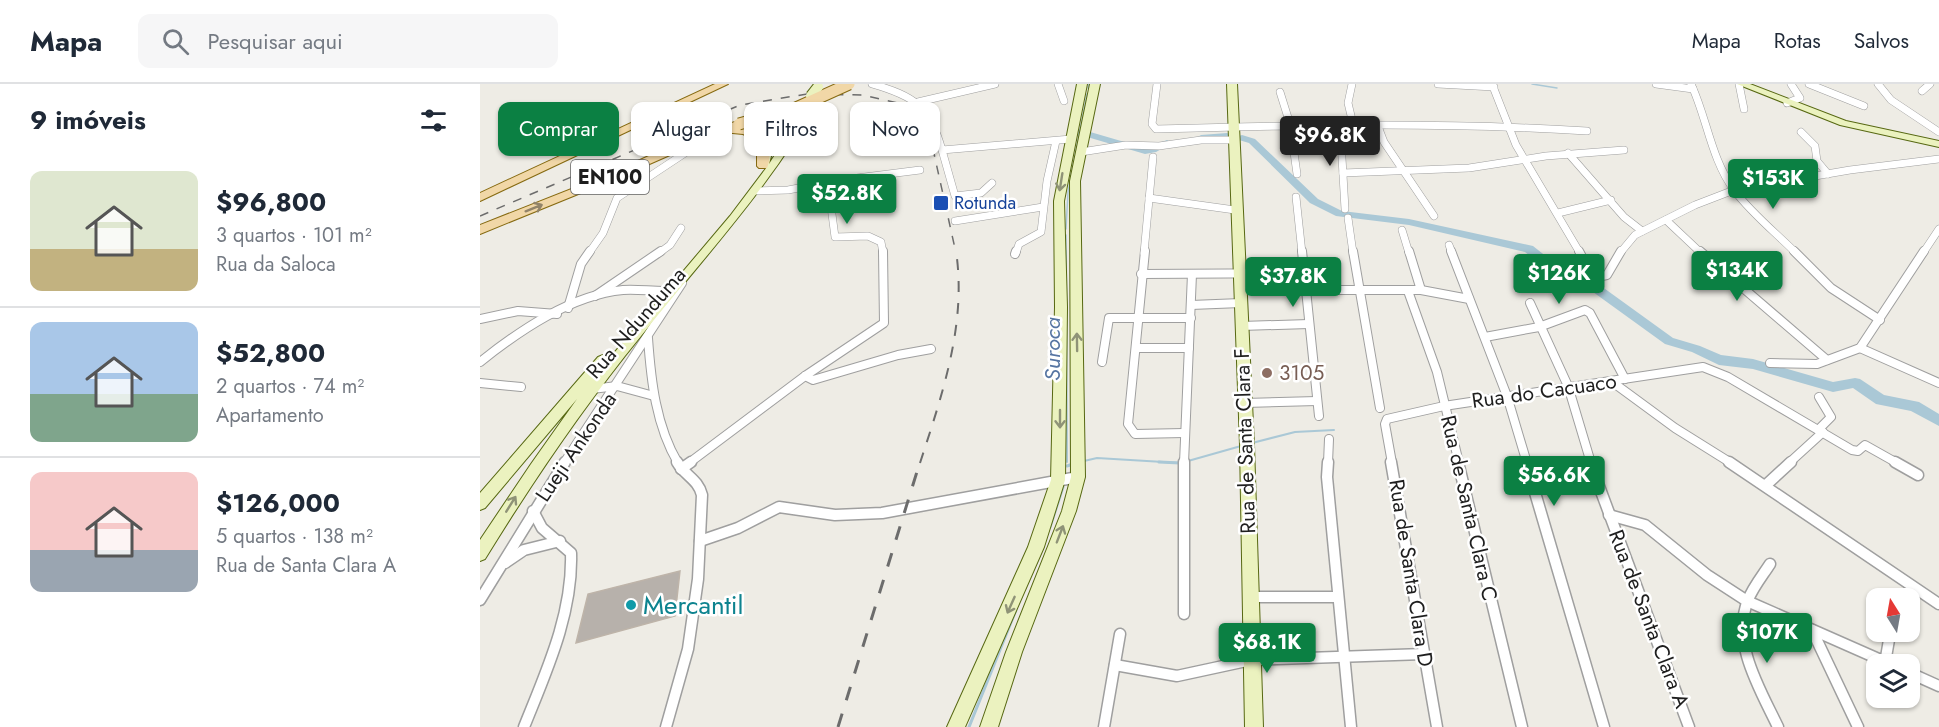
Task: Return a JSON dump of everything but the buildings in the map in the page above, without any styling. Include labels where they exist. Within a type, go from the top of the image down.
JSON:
[{"type":"main road","name":"EN100","points":[[480,197],[723,84]]},
{"type":"main road","name":"EN100","points":[[732,126],[796,108],[849,84]]},
{"type":"main road","name":"Rua de Santa Clara F","points":[[1232,84],[1235,210],[1245,403],[1254,727]]},
{"type":"main road","points":[[1740,84],[1843,123],[1939,140]]},
{"type":"main road","points":[[956,727],[1032,557],[1058,480],[1061,308],[1058,234],[1064,140],[1088,88]]},
{"type":"main road","points":[[989,727],[1014,652],[1068,511],[1078,477],[1075,182],[1081,152],[1088,88]]},
{"type":"main road","points":[[807,102],[819,89]]},
{"type":"main road","points":[[732,130],[754,135],[763,143],[763,166]]},
{"type":"main road","name":"EN100","points":[[480,230],[657,156]]},
{"type":"main road","name":"Rua Ndunduma","points":[[481,501],[723,221],[763,166],[766,156]]},
{"type":"main road","name":"Rua Ndunduma","points":[[548,448],[592,389],[781,156]]},
{"type":"main road","points":[[1058,234],[1075,232]]},
{"type":"main road","name":"Lueji Ankonda","points":[[480,554],[548,448]]},
{"type":"street","points":[[872,84],[900,93],[918,102],[995,84]]},
{"type":"street","points":[[1058,84],[1064,101]]},
{"type":"street","points":[[1157,84],[1154,128],[1232,134]]},
{"type":"street","points":[[1352,84],[1348,103],[1353,124]]},
{"type":"street","points":[[1438,84],[1493,86],[1506,126],[1523,159],[1558,213],[1589,270],[1598,277],[1607,275],[1624,244],[1642,231],[1734,190],[1939,159]]},
{"type":"street","points":[[1656,84],[1692,86],[1706,132],[1734,190],[1831,288],[1880,320]]},
{"type":"street","points":[[1740,84],[1744,109]]},
{"type":"street","points":[[1787,103],[1800,98],[1791,84]]},
{"type":"street","points":[[1809,84],[1864,106]]},
{"type":"street","points":[[1878,84],[1891,100],[1939,140]]},
{"type":"street","points":[[1923,91],[1930,84]]},
{"type":"street","points":[[1280,92],[1290,124],[1297,174]]},
{"type":"street","points":[[1081,152],[1126,145],[1159,146],[1290,124],[1506,126],[1587,131]]},
{"type":"street","points":[[1340,124],[1345,208]]},
{"type":"street","points":[[1377,124],[1384,142],[1434,216]]},
{"type":"street","points":[[1801,132],[1815,146],[1818,163],[1828,174]]},
{"type":"street","points":[[942,150],[1064,140],[1043,207],[1045,214],[1041,231],[1019,243],[1015,254]]},
{"type":"street","points":[[940,143],[955,196],[981,193],[992,183]]},
{"type":"street","points":[[1343,173],[1469,168],[1568,153],[1624,150]]},
{"type":"street","points":[[1568,153],[1627,220],[1642,231]]},
{"type":"street","points":[[568,308],[581,264],[603,233],[618,198],[681,156]]},
{"type":"street","points":[[1154,157],[1141,274],[1138,348],[1128,424],[1135,434],[1184,433]]},
{"type":"street","points":[[754,191],[788,193],[828,184],[920,170]]},
{"type":"street","points":[[681,469],[805,376],[884,323],[885,260],[881,242],[873,236],[835,237],[828,184]]},
{"type":"street","points":[[1296,196],[1304,290],[1319,416]]},
{"type":"street","points":[[1149,198],[1235,210]]},
{"type":"street","points":[[1558,213],[1611,200]]},
{"type":"street","points":[[955,221],[1043,207]]},
{"type":"street","points":[[1348,218],[1380,408]]},
{"type":"street","points":[[1666,220],[1739,287],[1827,360]]},
{"type":"street","points":[[593,298],[670,245],[681,228]]},
{"type":"street","points":[[1770,363],[1817,364],[1860,348],[1939,229]]},
{"type":"street","points":[[1402,230],[1421,290]]},
{"type":"street","points":[[1449,245],[1507,396],[1604,727]]},
{"type":"street","name":"Lueji Ankonda","points":[[480,600],[533,511],[617,386],[693,266]]},
{"type":"street","points":[[1141,274],[1303,273]]},
{"type":"street","points":[[1184,614],[1184,433],[1192,274]]},
{"type":"street","points":[[480,362],[496,348],[556,314],[593,298],[623,290],[664,291]]},
{"type":"street","points":[[1304,290],[1359,292],[1421,290],[1469,300]]},
{"type":"street","name":"Rua de Santa Clara C","points":[[1408,291],[1425,335],[1444,406],[1522,727]]},
{"type":"street","points":[[1191,305],[1240,303]]},
{"type":"street","name":"Rua de Santa Clara A","points":[[1530,303],[1539,327],[1568,386],[1584,445],[1689,727]]},
{"type":"street","points":[[480,319],[519,310],[539,310],[556,314]]},
{"type":"street","points":[[1485,337],[1539,327],[1579,310],[1590,313],[1625,379]]},
{"type":"street","points":[[1102,362],[1109,318],[1191,318]]},
{"type":"street","points":[[1241,326],[1309,324]]},
{"type":"street","points":[[648,338],[654,396],[664,439],[681,469],[701,487],[698,579],[688,649],[666,727]]},
{"type":"street","points":[[1138,348],[1189,348]]},
{"type":"street","points":[[1860,348],[1939,383]]},
{"type":"street","points":[[805,376],[813,380],[898,355],[931,349]]},
{"type":"street","name":"Rua do Cacuaco","points":[[1387,419],[1444,406],[1703,367],[1728,377],[1820,431]]},
{"type":"street","points":[[1611,381],[1675,428],[1766,485],[1939,604]]},
{"type":"street","points":[[480,383],[521,387]]},
{"type":"street","points":[[592,389],[617,386],[654,396]]},
{"type":"street","points":[[1766,485],[1831,417],[1819,397]]},
{"type":"street","points":[[1245,403],[1317,401]]},
{"type":"street","name":"Rua de Santa Clara D","points":[[1387,419],[1385,424],[1437,727]]},
{"type":"street","points":[[1820,431],[1855,451],[1865,445],[1918,475]]},
{"type":"street","points":[[1329,439],[1327,477],[1350,727]]},
{"type":"street","points":[[699,541],[738,528],[779,507],[835,515],[882,513],[1078,477]]},
{"type":"street","points":[[524,727],[562,623],[573,579],[571,553],[560,541],[542,528],[533,511]]},
{"type":"street","points":[[1609,515],[1645,525],[1747,602],[1866,654]]},
{"type":"street","points":[[498,569],[524,550],[560,541]]},
{"type":"street","points":[[1770,564],[1747,602],[1743,630],[1744,647],[1778,727]]},
{"type":"street","points":[[1250,597],[1337,597]]},
{"type":"street","points":[[1812,630],[1858,727]]},
{"type":"street","points":[[1104,727],[1120,634]]},
{"type":"street","points":[[1115,665],[1177,676],[1251,660],[1342,654],[1424,654]]},
{"type":"street","points":[[1920,677],[1939,686]]},
{"type":"waterway","name":"Suroca","points":[[1088,88],[1089,84]]},
{"type":"waterway","points":[[1532,84],[1557,88]]},
{"type":"waterway","name":"Suroca","points":[[1066,229],[1068,192],[1087,94]]},
{"type":"waterway","points":[[1080,132],[1137,150],[1150,151],[1167,143]]},
{"type":"waterway","points":[[1201,138],[1227,136]]},
{"type":"waterway","points":[[1242,138],[1252,141],[1314,201],[1340,214],[1409,222],[1529,249],[1548,264],[1579,276],[1669,341],[1696,349],[1719,360],[1753,364],[1833,387],[1855,383],[1881,400],[1914,406],[1939,421]]},
{"type":"waterway","name":"Suroca","points":[[1066,235],[1066,251]]},
{"type":"waterway","name":"Suroca","points":[[1066,251],[1067,462]]},
{"type":"waterway","points":[[1252,443],[1295,432],[1334,430]]},
{"type":"waterway","points":[[1188,461],[1241,446]]},
{"type":"waterway","points":[[1084,461],[1097,458],[1180,463],[1159,462]]},
{"type":"waterway","points":[[1067,466],[1073,464]]},
{"type":"waterway","points":[[1050,527],[1063,487]]},
{"type":"waterway","points":[[969,727],[1016,610]]},
{"type":"railway","points":[[480,216],[740,105],[807,94],[862,95],[907,105],[921,115],[931,140],[956,253]]},
{"type":"railway","points":[[920,463],[944,385],[955,332],[959,278],[956,251]]},
{"type":"railway","points":[[838,727],[920,462]]},
{"type":"place","name":"Rotunda","points":[[941,203]]},
{"type":"place","name":"3105","points":[[1267,373]]},
{"type":"place","name":"Mercantil","points":[[631,605]]}]
